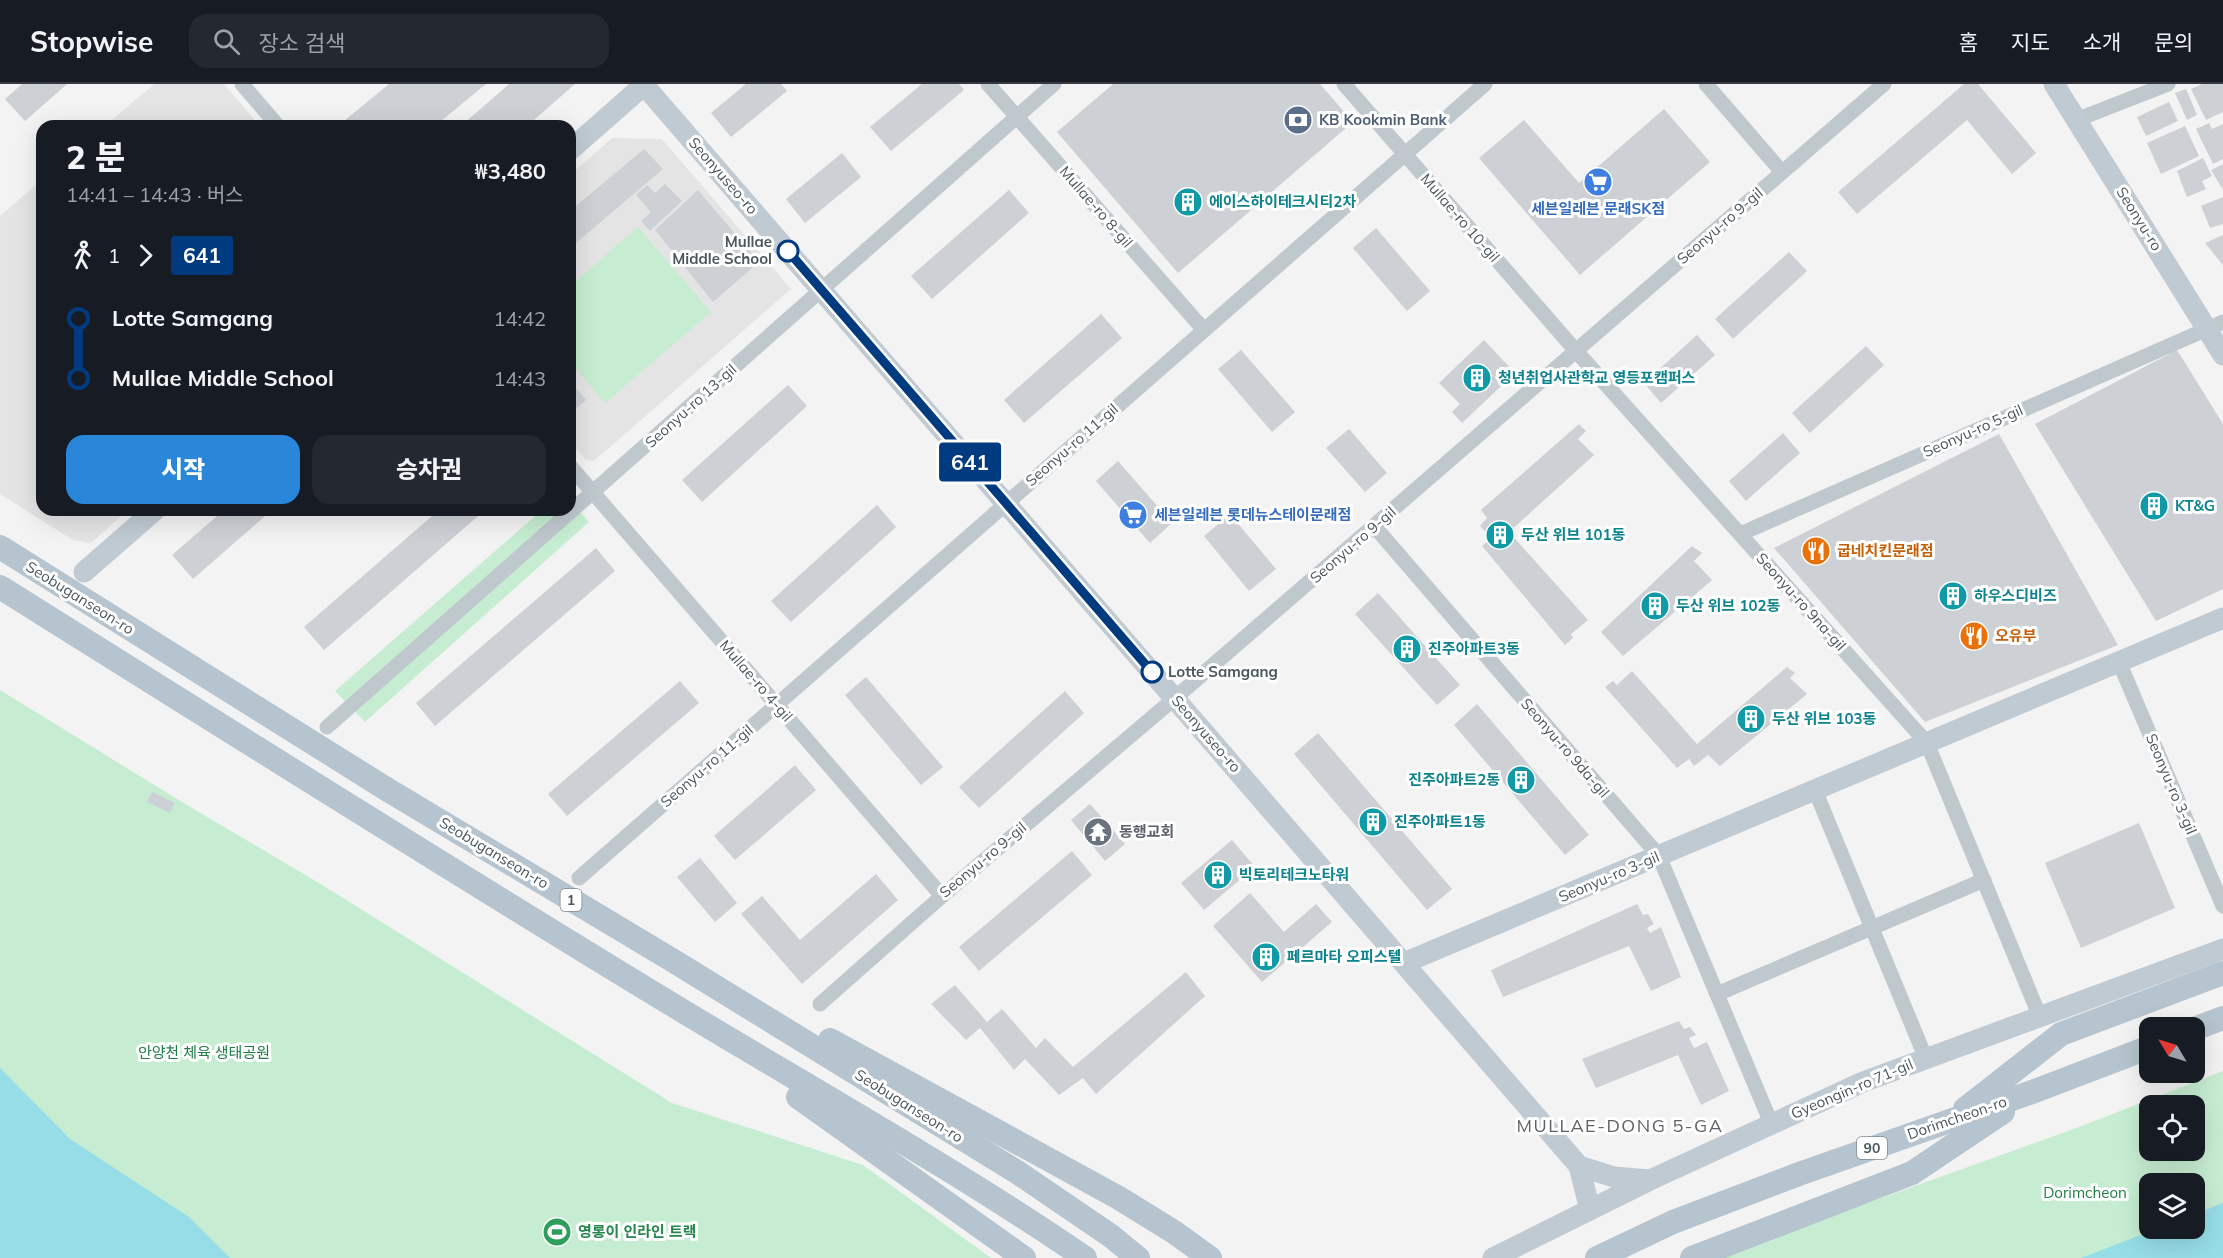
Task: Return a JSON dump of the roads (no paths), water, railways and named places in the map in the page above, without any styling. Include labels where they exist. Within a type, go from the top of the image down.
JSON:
[{"type":"main road","name":"Seobuganseon-ro","points":[[0,547],[388,790],[672,960],[1017,1172],[1111,1236],[1138,1258]]},
{"type":"main road","name":"1","points":[[0,586],[368,818],[652,993],[1010,1207],[1085,1258]]},
{"type":"main road","name":"1","points":[[672,960],[852,1052],[1119,1198],[1174,1232],[1210,1258]]},
{"type":"main road","points":[[1949,1121],[2061,1034],[2223,973]]},
{"type":"main road","name":"1","points":[[652,993],[1024,1258]]},
{"type":"main road","points":[[2205,1025],[2223,1018]]},
{"type":"main road","name":"Dorimcheon-ro","points":[[1597,1258],[1673,1222],[2139,1051]]},
{"type":"main road","points":[[1692,1258],[1912,1173],[2032,1092]]},
{"type":"street","points":[[242,84],[273,120]]},
{"type":"street","points":[[576,145],[644,84]]},
{"type":"street","name":"Seonyuseo-ro","points":[[644,84],[1579,1167],[1590,1210]]},
{"type":"street","name":"Mullae-ro 8-gil","points":[[988,84],[1204,330]]},
{"type":"street","name":"Seonyu-ro 13-gil","points":[[576,507],[1054,84]]},
{"type":"street","name":"Mullae-ro 10-gil","points":[[1344,84],[1576,351]]},
{"type":"street","name":"Seonyu-ro 11-gil","points":[[579,878],[1485,84]]},
{"type":"street","points":[[1706,84],[1782,172]]},
{"type":"street","name":"Seonyu-ro 9-gil","points":[[820,1004],[942,896],[1175,699],[1884,84]]},
{"type":"street","name":"Seonyu-ro","points":[[2054,84],[2215,326],[2223,355]]},
{"type":"street","points":[[2076,120],[2168,84]]},
{"type":"street","name":"Seonyu-ro 5-gil","points":[[1740,534],[2215,326]]},
{"type":"street","name":"Seonyu-ro 9na-gil","points":[[1576,351],[1927,743],[2040,1017]]},
{"type":"street","name":"Mullae-ro 4-gil","points":[[576,473],[942,896]]},
{"type":"street","points":[[84,572],[148,516]]},
{"type":"street","name":"Seonyu-ro 13-gil","points":[[327,728],[566,516]]},
{"type":"street","name":"Seonyu-ro 9da-gil","points":[[1374,526],[1659,856],[1771,1123]]},
{"type":"street","name":"Seonyu-ro 3-gil","points":[[1404,963],[2223,618]]},
{"type":"street","name":"Seonyu-ro 3-gil","points":[[2119,662],[2223,906]]},
{"type":"street","points":[[1815,790],[1926,1059]]},
{"type":"street","points":[[1717,994],[1984,880]]},
{"type":"street","name":"Gyeongin-ro 71-gil","points":[[1493,1258],[1650,1180],[1863,1082],[2223,949]]},
{"type":"street","points":[[1579,1167],[1614,1177],[1650,1180]]},
{"type":"water","points":[[0,1068],[70,1139],[189,1217],[230,1258],[0,1258]]},
{"type":"water","points":[[2223,1203],[2223,1258],[2081,1258],[2139,1236],[2139,1239],[2205,1239],[2205,1210]]},
{"type":"place","name":"KB Kookmin Bank","points":[[1298,120]]},
{"type":"place","name":"세븐일레븐 문래SK점","points":[[1598,182]]},
{"type":"place","name":"에이스하이테크시티2차","points":[[1188,202]]},
{"type":"place","name":"Mullae Middle School","points":[[788,251]]},
{"type":"place","name":"청년취업사관학교 영등포캠퍼스","points":[[1477,378]]},
{"type":"place","name":"KT&G","points":[[2154,506]]},
{"type":"place","name":"세븐일레븐 롯데뉴스테이문래점","points":[[1133,515]]},
{"type":"place","name":"두산 위브 101동","points":[[1500,535]]},
{"type":"place","name":"굽네치킨문래점","points":[[1816,551]]},
{"type":"place","name":"하우스디비즈","points":[[1953,596]]},
{"type":"place","name":"두산 위브 102동","points":[[1655,606]]},
{"type":"place","name":"오유부","points":[[1974,636]]},
{"type":"place","name":"진주아파트3동","points":[[1407,649]]},
{"type":"place","name":"Lotte Samgang","points":[[1152,672]]},
{"type":"place","name":"두산 위브 103동","points":[[1751,719]]},
{"type":"place","name":"진주아파트2동","points":[[1521,780]]},
{"type":"place","name":"진주아파트1동","points":[[1373,822]]},
{"type":"place","name":"동행교회","points":[[1098,832]]},
{"type":"place","name":"빅토리테크노타워","points":[[1218,875]]},
{"type":"place","name":"페르마타 오피스텔","points":[[1266,957]]},
{"type":"place","name":"영롱이 인라인 트랙","points":[[557,1232]]},
{"type":"district","name":"MULLAE-DONG 5-GA","points":[[1620,1126]]},
{"type":"park label","name":"안양천 체육 생태공원","points":[[204,1053]]},
{"type":"park label","name":"Dorimcheon","points":[[2085,1193]]}]
